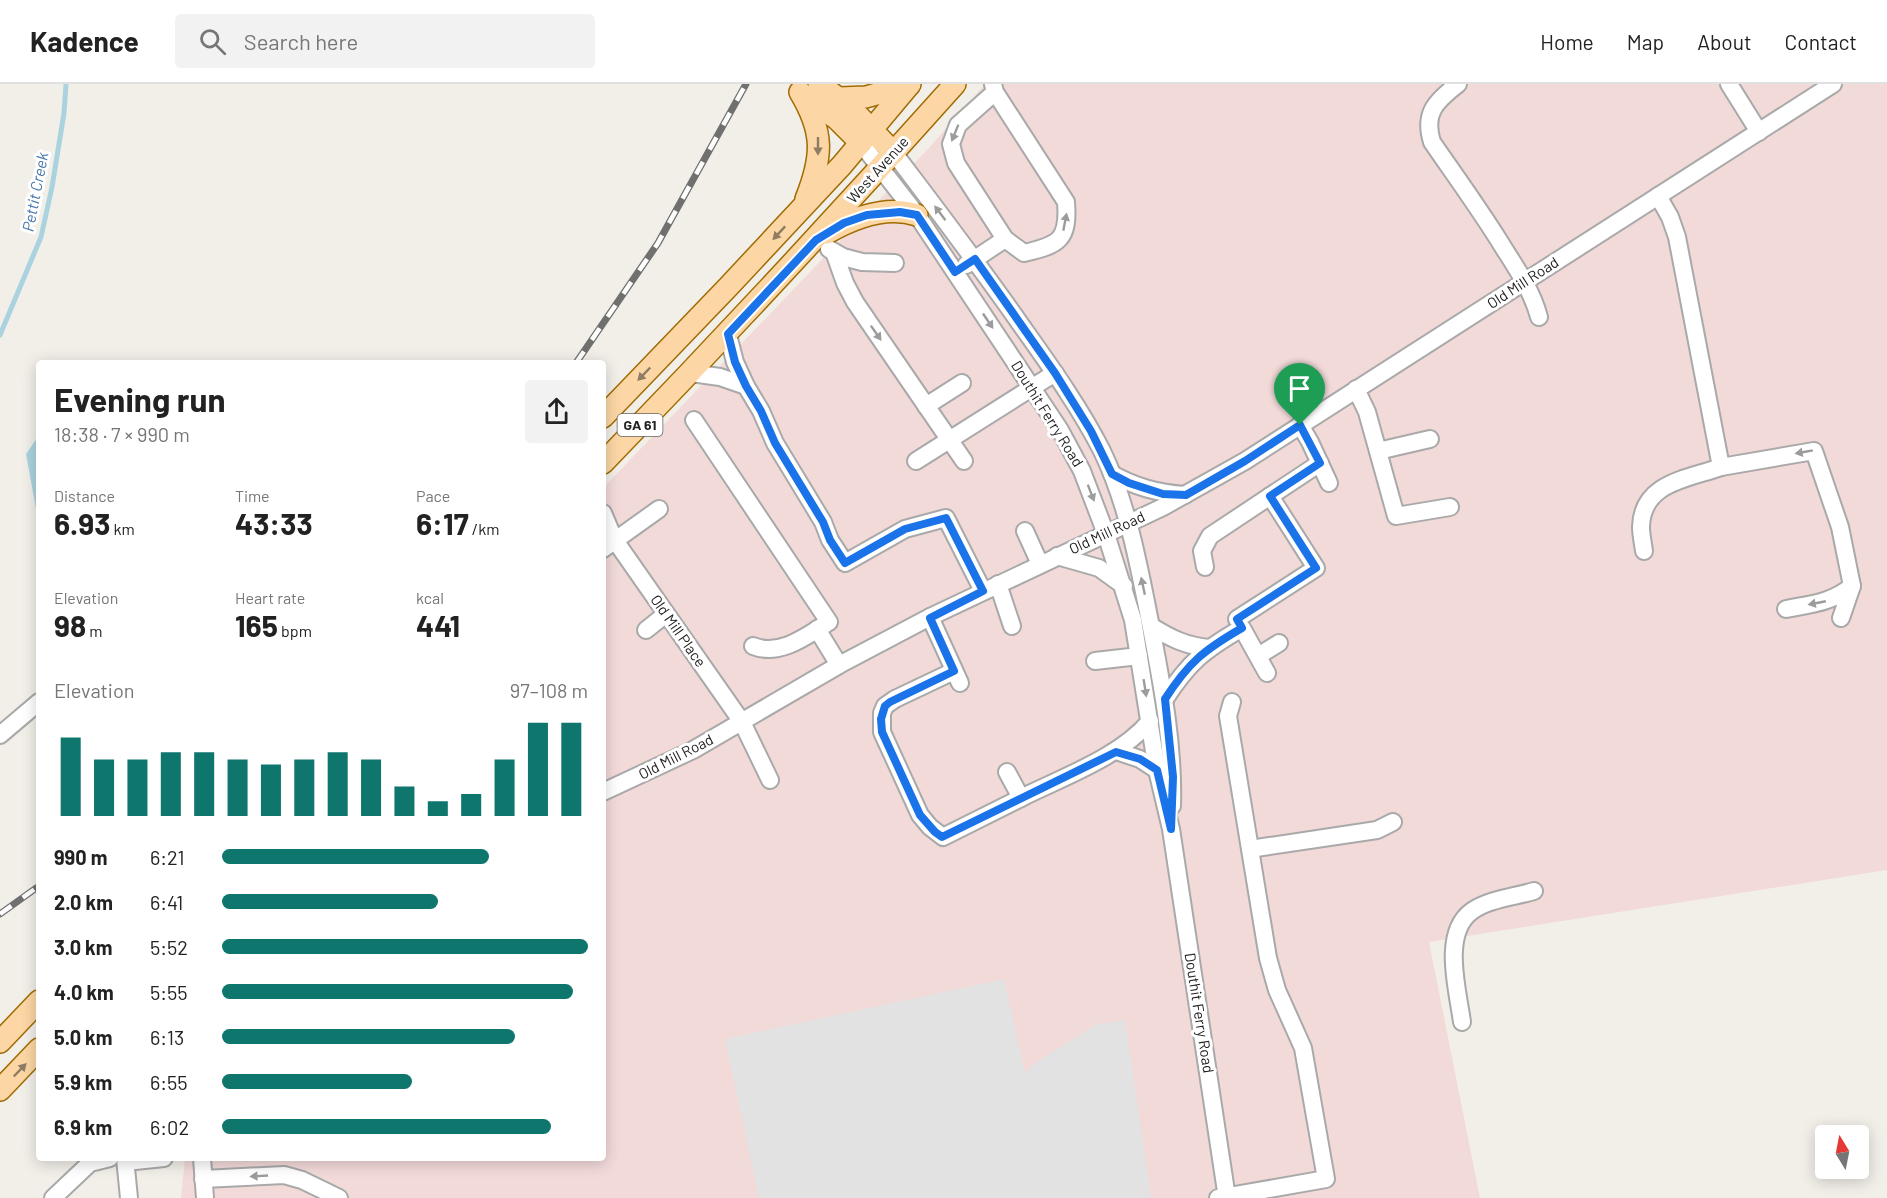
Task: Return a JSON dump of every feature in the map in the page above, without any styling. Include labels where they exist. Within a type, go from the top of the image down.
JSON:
[{"type":"main road","name":"West Avenue","points":[[606,460],[816,240],[955,84]]},
{"type":"main road","name":"West Avenue","points":[[606,414],[804,206],[910,85]]},
{"type":"main road","points":[[802,87],[839,98],[866,97],[910,85]]},
{"type":"main road","points":[[802,87],[837,119],[867,136]]},
{"type":"main road","points":[[802,87],[819,143],[817,168],[804,206]]},
{"type":"main road","points":[[839,98],[887,160]]},
{"type":"main road","points":[[816,240],[844,223],[867,215],[900,212],[917,215]]},
{"type":"main road","points":[[0,1042],[36,1004]]},
{"type":"main road","points":[[0,1090],[36,1052]]},
{"type":"street","points":[[1458,84],[1436,103],[1428,119],[1430,136],[1525,282],[1539,317]]},
{"type":"street","points":[[1729,84],[1759,132]]},
{"type":"street","name":"Old Mill Road","points":[[606,791],[693,750],[839,665],[930,618],[1186,495],[1245,461],[1833,84]]},
{"type":"street","points":[[994,88],[1066,202],[1067,213],[1067,223],[1059,239],[1044,248],[1024,253],[1005,239],[956,163],[951,144],[958,125],[994,88]]},
{"type":"street","name":"Douthit Ferry Road","points":[[887,160],[917,215],[1060,430],[1077,461],[1124,586],[1133,620],[1157,770],[1171,829],[1224,1197]]},
{"type":"street","name":"Douthit Ferry Road","points":[[887,160],[975,259],[1055,373],[1091,431],[1112,474],[1128,524],[1165,699],[1173,777],[1171,829]]},
{"type":"street","points":[[1658,196],[1670,217],[1677,237],[1721,467]]},
{"type":"street","points":[[955,272],[1005,239]]},
{"type":"street","points":[[816,240],[852,260],[874,264],[895,263]]},
{"type":"street","points":[[834,252],[845,283],[855,302],[964,461]]},
{"type":"street","points":[[845,283],[874,264]]},
{"type":"street","points":[[728,334],[735,362],[775,443],[845,563],[905,529],[946,518],[991,587],[1012,626]]},
{"type":"street","points":[[691,373],[720,377],[746,386]]},
{"type":"street","points":[[916,461],[1055,373]]},
{"type":"street","points":[[926,406],[962,383]]},
{"type":"street","points":[[1356,388],[1367,412],[1396,516],[1450,507]]},
{"type":"street","points":[[694,420],[829,622],[779,650],[762,650],[753,646]]},
{"type":"street","points":[[1300,425],[1329,483]]},
{"type":"street","points":[[1378,451],[1430,439]]},
{"type":"street","points":[[1644,550],[1641,527],[1649,500],[1656,492],[1672,483],[1721,467],[1814,451],[1840,527],[1852,586],[1841,618]]},
{"type":"street","points":[[1205,567],[1202,551],[1210,536],[1320,463]]},
{"type":"street","points":[[1112,474],[1144,489],[1163,494],[1186,495]]},
{"type":"street","points":[[1165,699],[1188,668],[1237,619],[1316,568],[1270,496]]},
{"type":"street","points":[[607,540],[659,509]]},
{"type":"street","points":[[1025,531],[1040,564]]},
{"type":"street","name":"Old Mill Place","points":[[607,540],[666,614],[742,722],[770,780]]},
{"type":"street","points":[[1057,556],[1099,568],[1124,586]]},
{"type":"street","points":[[1786,609],[1826,602],[1840,596],[1852,586]]},
{"type":"street","points":[[646,630],[666,614]]},
{"type":"street","points":[[930,618],[957,677],[895,699],[885,706],[881,726],[920,815],[942,837],[1116,752],[1150,721]]},
{"type":"street","points":[[1237,619],[1267,673]]},
{"type":"street","points":[[1151,626],[1176,641],[1209,648]]},
{"type":"street","points":[[817,629],[839,665]]},
{"type":"street","points":[[1258,656],[1279,644]]},
{"type":"street","points":[[1095,661],[1139,656]]},
{"type":"street","points":[[1224,1197],[1326,1179],[1303,1048],[1277,990],[1268,958],[1228,716],[1232,702]]},
{"type":"street","points":[[0,735],[36,705]]},
{"type":"street","points":[[1116,752],[1140,759],[1157,770]]},
{"type":"street","points":[[1007,772],[1021,798]]},
{"type":"street","points":[[1250,849],[1377,830],[1393,822]]},
{"type":"street","points":[[1462,1022],[1453,954],[1457,928],[1470,912],[1486,904],[1534,891]]},
{"type":"street","points":[[54,1198],[90,1163],[98,1161]]},
{"type":"street","points":[[129,1198],[130,1161]]},
{"type":"street","points":[[202,1161],[205,1198]]},
{"type":"street","points":[[203,1179],[284,1174],[302,1180],[309,1192],[339,1198]]},
{"type":"shaded area","points":[[985,84],[1887,84],[1887,870],[1429,942],[1480,1198],[181,1198],[185,1161],[606,1161],[606,485],[928,149]]},
{"type":"shaded area","points":[[1004,979],[1025,1073],[1032,1065],[1097,1024],[1125,1020],[1151,1198],[759,1198],[725,1039]]},
{"type":"water","points":[[36,439],[36,509],[26,454]]},
{"type":"waterway","name":"Pettit Creek","points":[[0,335],[41,237],[52,187],[64,113],[66,84]]},
{"type":"railway","points":[[578,360],[658,243],[746,84]]},
{"type":"railway","points":[[0,914],[36,888]]},
{"type":"route","points":[[913,213],[917,215],[955,272],[975,259],[1083,416],[1112,474],[1139,488],[1163,494],[1186,495],[1245,461],[1300,425],[1320,463],[1270,496],[1316,568],[1237,619],[1242,628],[1194,660],[1165,699],[1173,777],[1171,829],[1157,770],[1140,759],[1116,752],[942,837],[920,815],[882,732],[882,712],[885,706],[895,699],[954,671],[930,618],[983,591],[946,518],[905,529],[845,563],[775,443],[761,411],[740,374],[728,334],[816,240],[844,223],[867,215],[913,213]]}]
